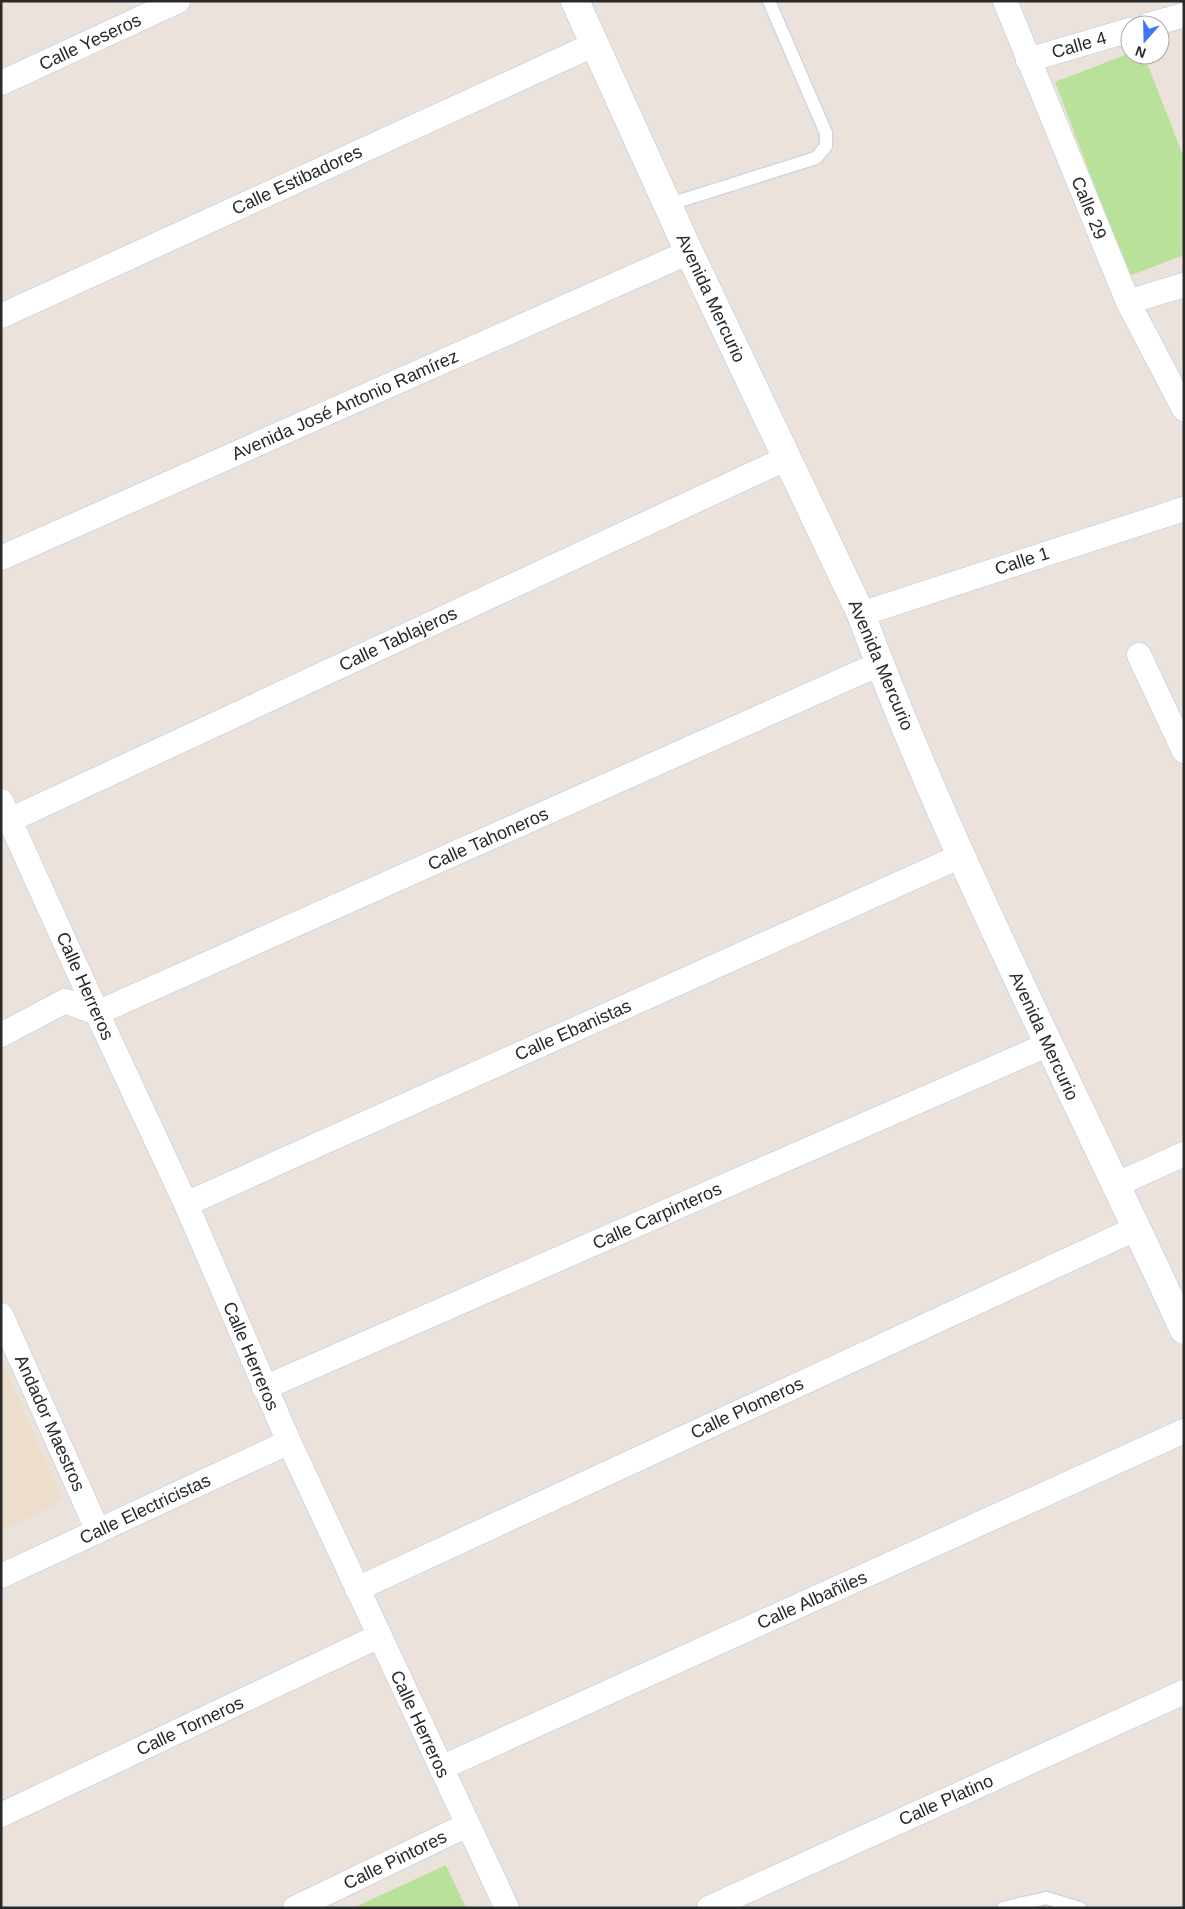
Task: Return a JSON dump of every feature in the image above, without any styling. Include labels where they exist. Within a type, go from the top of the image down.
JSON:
[{"type":"street","name":"Calle Yeseros","points":[[1,83],[178,1]]},
{"type":"street","name":"Avenida Mercurio","points":[[575,1],[667,205],[860,614],[879,664],[961,856],[1076,1104],[1137,1228],[1184,1330]]},
{"type":"street","name":"Calle 29","points":[[1005,1],[1128,302],[1184,409]]},
{"type":"street","name":"Calle 4","points":[[1028,60],[1120,33]]},
{"type":"street","name":"Calle Estibadores","points":[[1,316],[593,44]]},
{"type":"street","name":"Avenida José Antonio Ramírez","points":[[1,558],[689,252]]},
{"type":"street","points":[[1128,302],[1184,284]]},
{"type":"street","name":"Calle Tablajeros","points":[[6,810],[787,458]]},
{"type":"street","name":"Calle 1","points":[[860,614],[1184,509]]},
{"type":"street","points":[[1139,655],[1181,739]]},
{"type":"street","name":"Calle Tahoneros","points":[[97,1013],[879,664]]},
{"type":"street","name":"Calle Herreros","points":[[6,810],[97,1013],[186,1204],[264,1388],[507,1908]]},
{"type":"street","name":"Calle Ebanistas","points":[[186,1204],[961,856]]},
{"type":"street","points":[[1,1035],[65,1002],[97,1013]]},
{"type":"street","name":"Calle Carpinteros","points":[[264,1388],[1049,1044]]},
{"type":"street","points":[[1116,1185],[1184,1154]]},
{"type":"street","name":"Calle Plomeros","points":[[357,1589],[1137,1228]]},
{"type":"street","name":"Andador Maestros","points":[[1,1315],[98,1531]]},
{"type":"street","name":"Calle Albañiles","points":[[441,1768],[1184,1431]]},
{"type":"street","name":"Calle Electricistas","points":[[1,1576],[289,1442]]},
{"type":"street","name":"Calle Torneros","points":[[1,1815],[379,1636]]},
{"type":"street","name":"Calle Platino","points":[[709,1908],[1184,1692]]},
{"type":"street","name":"Calle Pintores","points":[[295,1908],[468,1824]]},
{"type":"lane","points":[[667,205],[816,158],[826,146],[826,133],[769,1]]},
{"type":"lane","points":[[1003,1908],[1046,1898],[1080,1908]]},
{"type":"shaded area","points":[[1,1358],[63,1500],[1,1531]]},
{"type":"green space","points":[[1120,57],[1120,65],[1148,65],[1184,158],[1184,255],[1129,276],[1055,82]]},
{"type":"green space","points":[[446,1865],[466,1908],[353,1908]]}]
